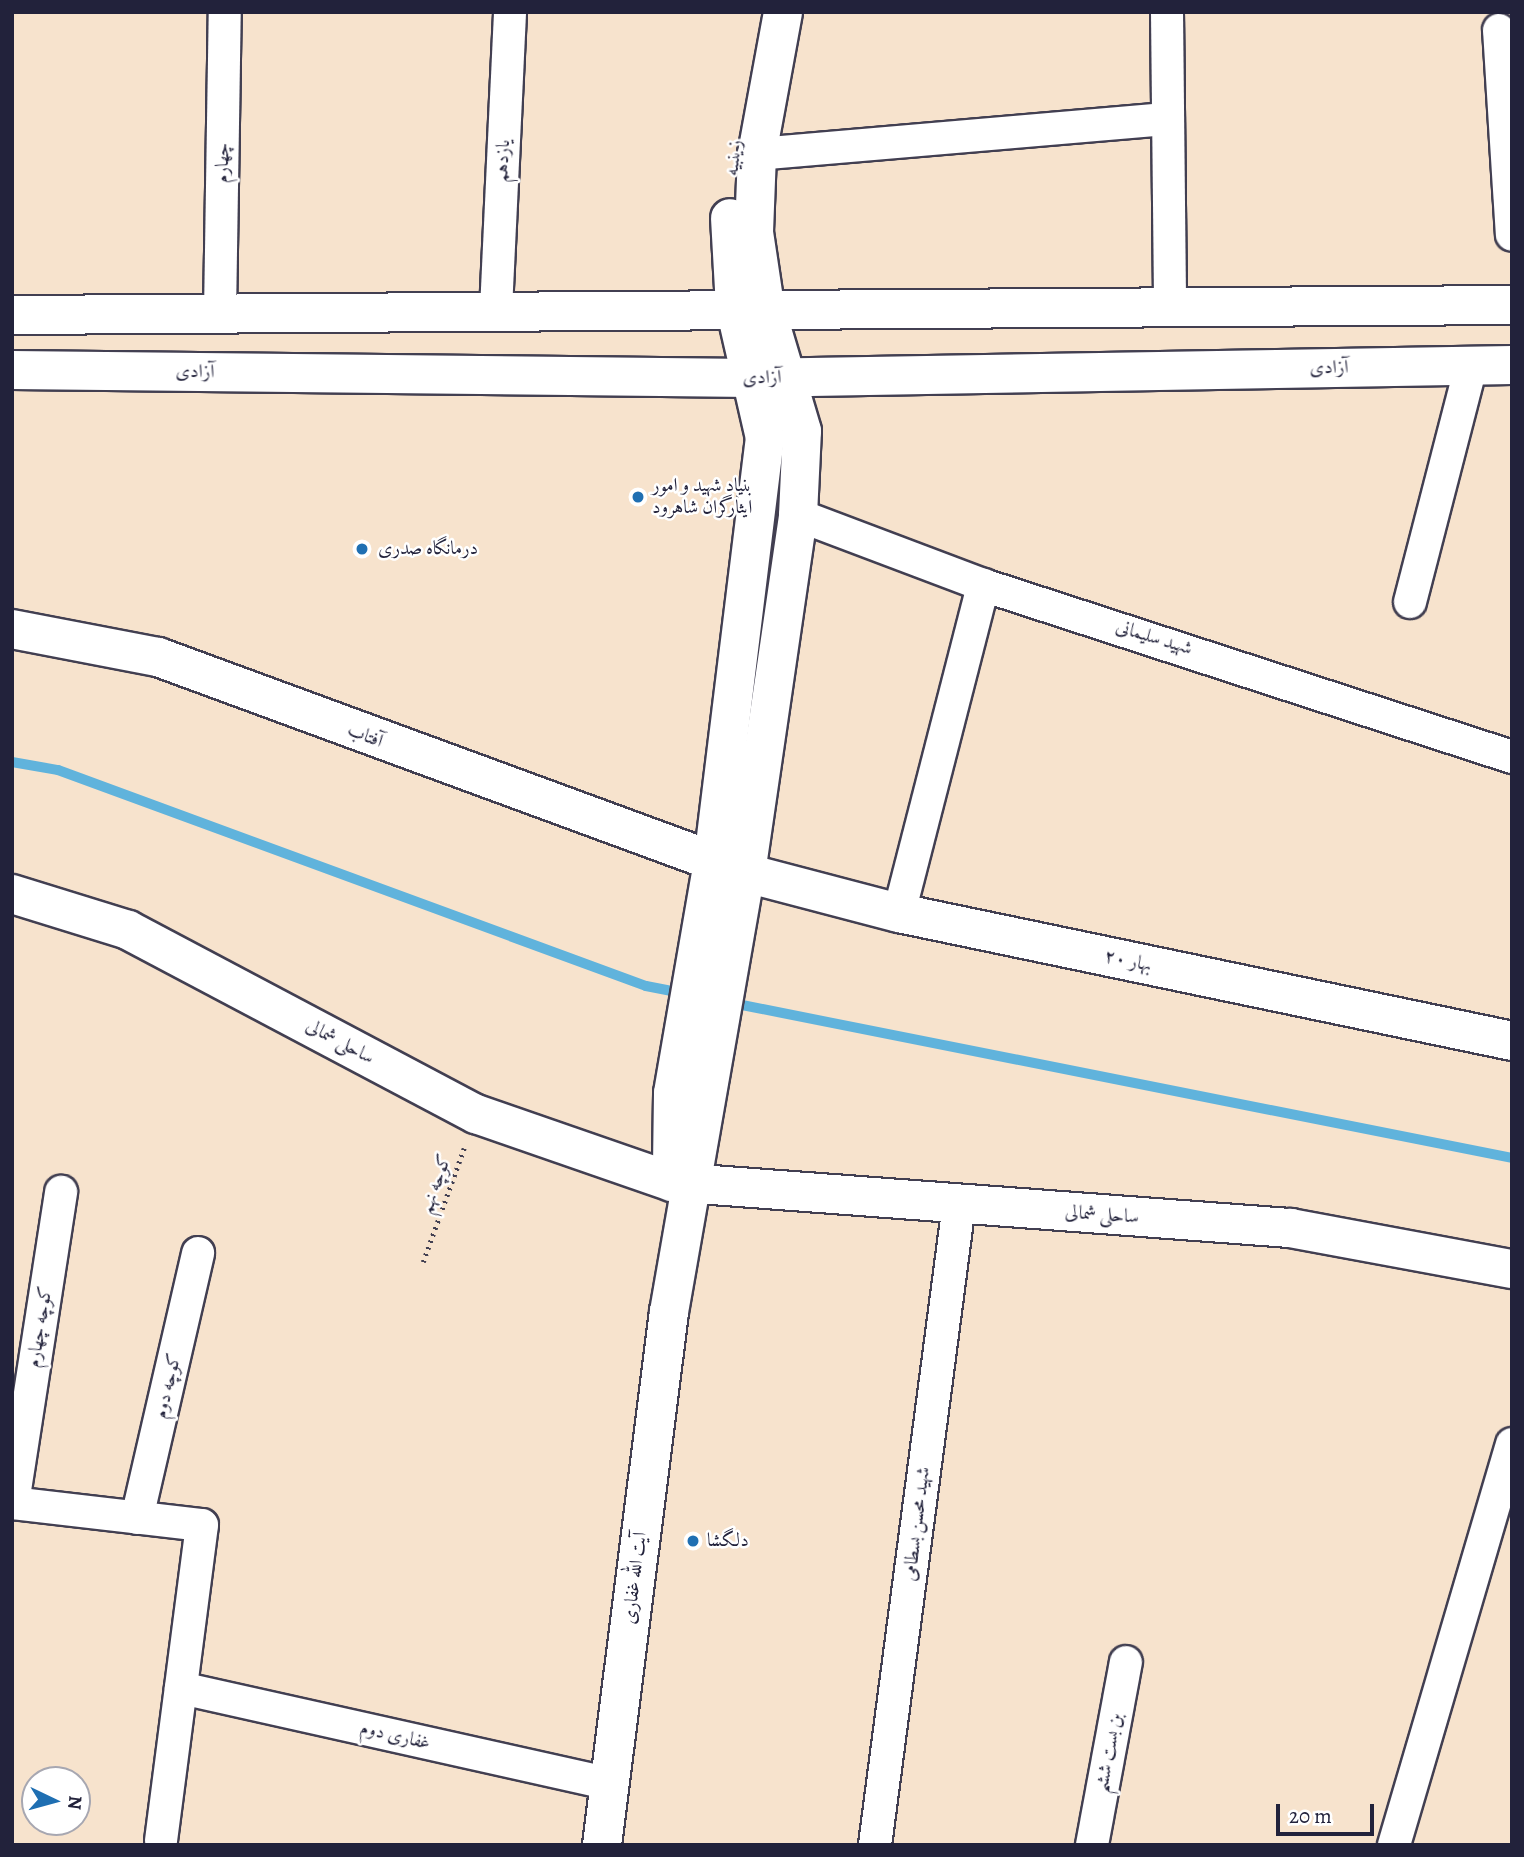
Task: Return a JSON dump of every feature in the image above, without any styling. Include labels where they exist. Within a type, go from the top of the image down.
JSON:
[{"type":"street","name":"چهارم","points":[[220,314],[225,12]]},
{"type":"street","name":"یازدهم","points":[[496,310],[510,12]]},
{"type":"street","name":"زینبیه","points":[[750,306],[732,157],[761,12]]},
{"type":"street","name":"زینبیه","points":[[750,306],[757,154],[783,12]]},
{"type":"street","points":[[1167,12],[1170,306]]},
{"type":"street","points":[[1499,30],[1512,235]]},
{"type":"street","points":[[757,154],[1168,119]]},
{"type":"street","points":[[12,315],[750,306],[1512,305]]},
{"type":"street","points":[[729,867],[798,515],[802,431],[769,378],[750,306]]},
{"type":"street","name":"آزادی","points":[[12,370],[769,378],[1512,365]]},
{"type":"street","points":[[1410,602],[1471,366]]},
{"type":"street","points":[[729,867],[769,378]]},
{"type":"street","name":"شهید سلیمانی","points":[[798,515],[983,585],[1512,757]]},
{"type":"street","points":[[899,913],[983,585]]},
{"type":"street","name":"آفتاب","points":[[12,629],[158,657],[729,867]]},
{"type":"street","name":"آیت الله غفاری","points":[[602,1845],[668,1312],[688,1093],[729,867]]},
{"type":"street","name":"بهار ۲۰","points":[[729,867],[899,913],[1512,1041]]},
{"type":"street","name":"ساحلی شمالی","points":[[12,894],[128,930],[475,1114],[680,1184],[1290,1228],[1512,1269]]},
{"type":"street","name":"کوچه چهارم","points":[[13,1503],[61,1192]]},
{"type":"street","name":"شهید محسن بسطامی","points":[[875,1845],[959,1204]]},
{"type":"street","name":"کوچه دوم","points":[[137,1518],[198,1253]]},
{"type":"street","points":[[1394,1845],[1512,1444]]},
{"type":"street","points":[[13,1503],[202,1525],[161,1840]]},
{"type":"street","name":"بن بست ششم","points":[[1092,1845],[1126,1662]]},
{"type":"street","name":"غفاری دوم","points":[[181,1688],[610,1784]]},
{"type":"path","name":"کوچه نهم","points":[[423,1262],[475,1114]]},
{"type":"waterway","points":[[12,762],[58,770],[646,986],[683,993]]},
{"type":"waterway","points":[[732,1003],[1512,1158]]},
{"type":"place","name":"بنیاد شهید و امور ایثارگران شاهرود","points":[[638,497]]},
{"type":"place","name":"درمانگاه صدری","points":[[362,549]]},
{"type":"place","name":"دلگشا","points":[[693,1541]]}]
